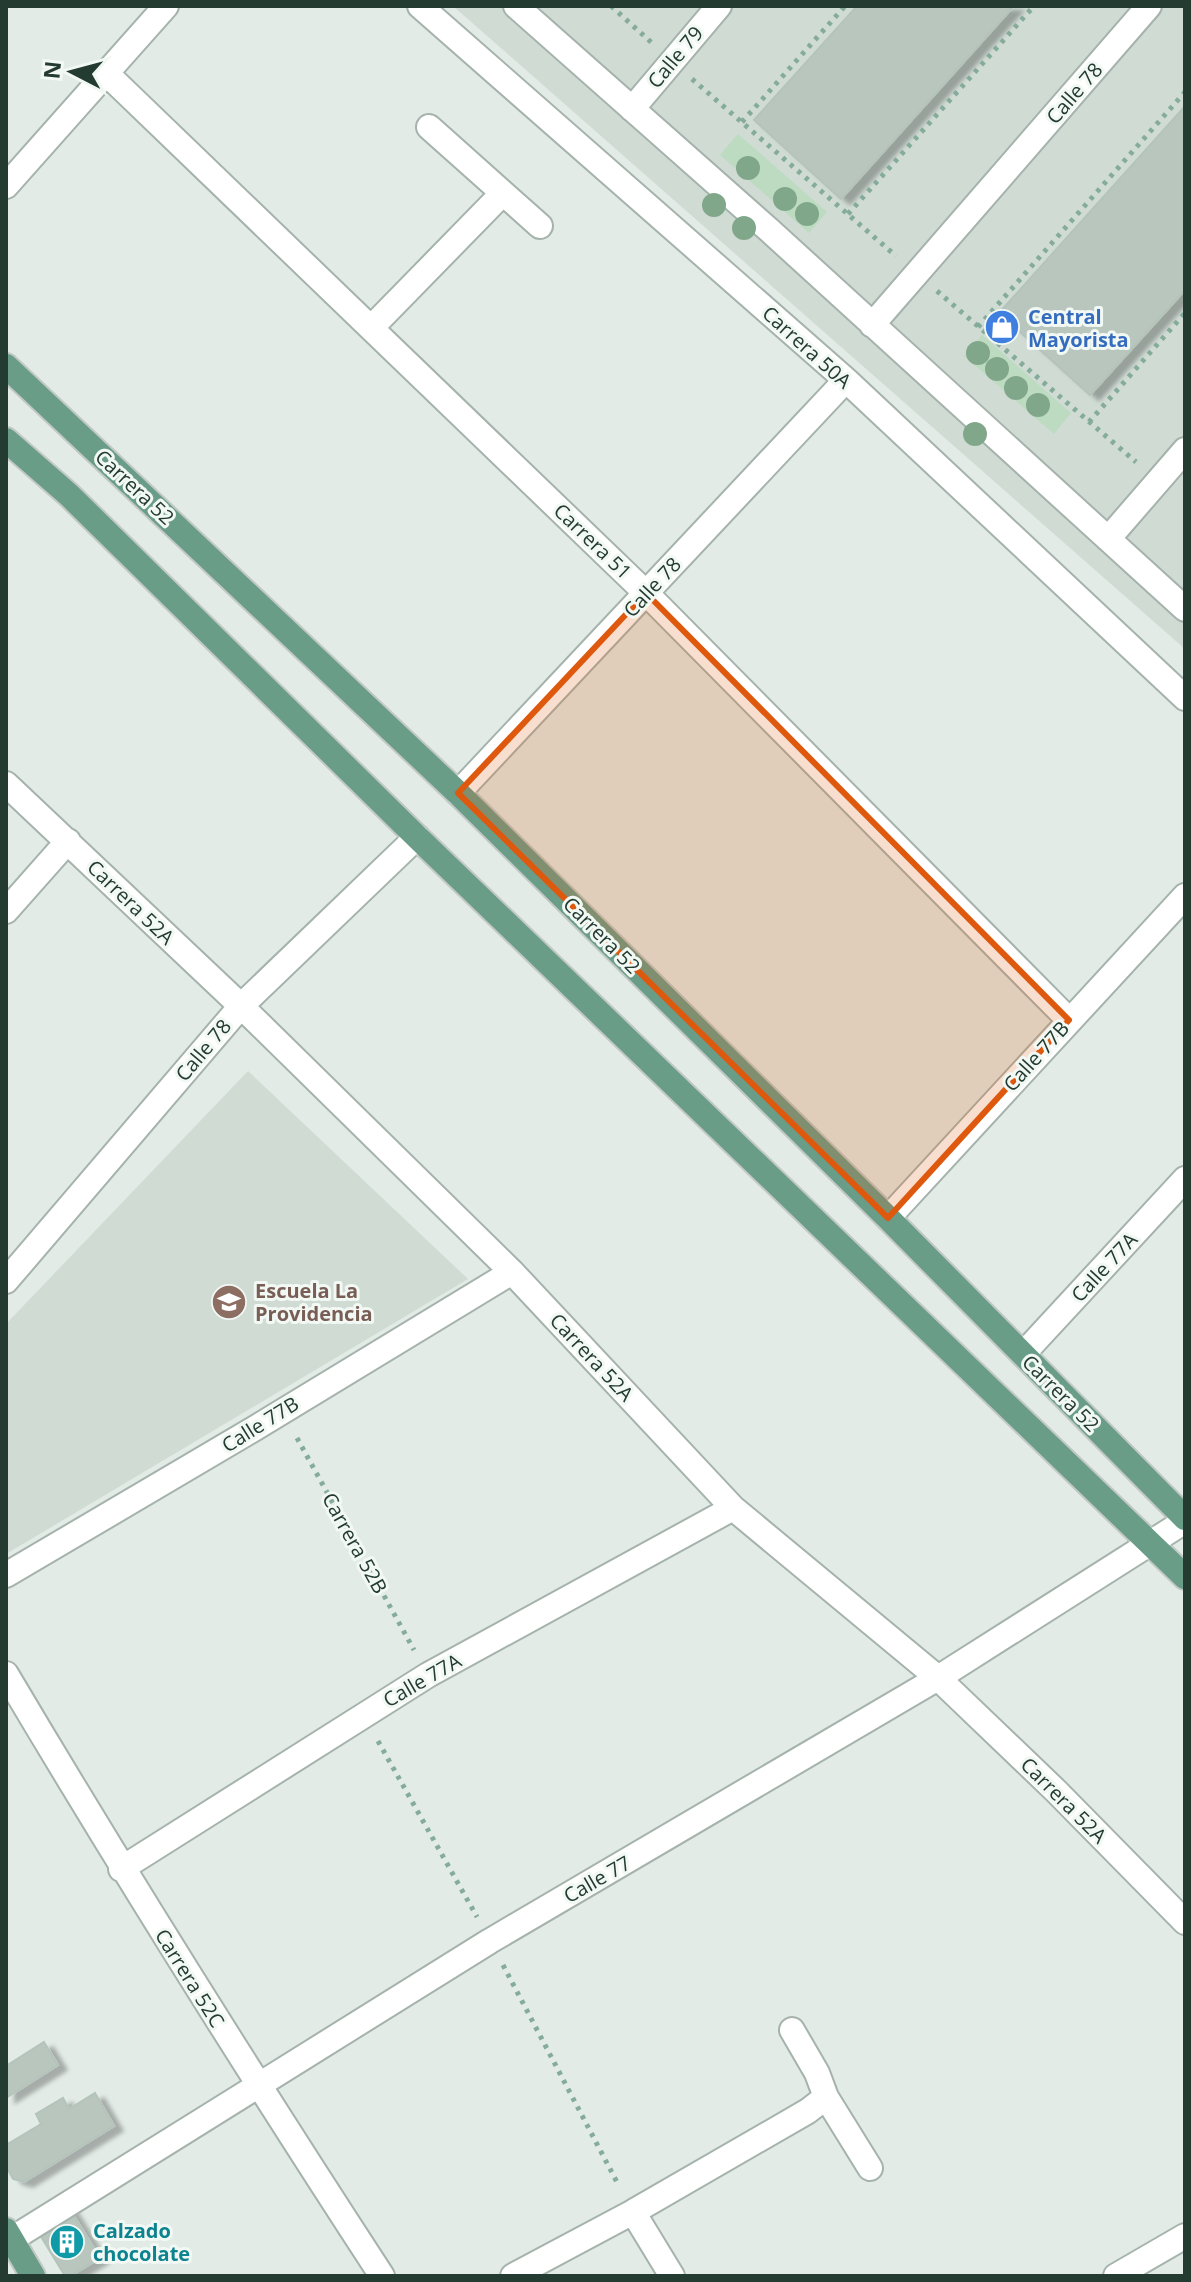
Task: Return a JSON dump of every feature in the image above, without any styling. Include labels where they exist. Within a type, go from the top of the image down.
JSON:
[{"type":"main road","name":"Carrera 52","points":[[6,366],[458,793],[888,1218],[1185,1519]]},
{"type":"main road","points":[[6,440],[69,495],[417,837],[1185,1577]]},
{"type":"main road","points":[[9,2235],[33,2276]]},
{"type":"street","points":[[6,186],[166,6]]},
{"type":"street","name":"Carrera 50A","points":[[420,6],[846,380],[1185,698]]},
{"type":"street","points":[[516,6],[1185,609]]},
{"type":"street","name":"Calle 79","points":[[632,109],[719,6]]},
{"type":"street","name":"Calle 78","points":[[872,325],[1149,6]]},
{"type":"street","name":"Carrera 51","points":[[106,73],[646,593],[1069,1020]]},
{"type":"street","points":[[429,127],[540,226]]},
{"type":"street","points":[[372,327],[503,193]]},
{"type":"street","name":"Calle 78","points":[[458,793],[846,380]]},
{"type":"street","points":[[1108,539],[1185,450]]},
{"type":"street","name":"Carrera 52A","points":[[6,784],[241,1006],[512,1272],[733,1508],[938,1678],[1056,1791],[1185,1922]]},
{"type":"street","name":"Calle 78","points":[[6,1281],[241,1006],[417,837]]},
{"type":"street","points":[[6,911],[68,841]]},
{"type":"street","name":"Calle 77B","points":[[888,1218],[1185,896]]},
{"type":"street","name":"Calle 77A","points":[[1023,1354],[1185,1179]]},
{"type":"street","name":"Calle 77B","points":[[6,1575],[512,1272]]},
{"type":"street","name":"Calle 77A","points":[[121,1869],[428,1675],[733,1508]]},
{"type":"street","name":"Calle 77","points":[[9,2235],[259,2088],[490,1941],[938,1678],[1185,1519]]},
{"type":"street","name":"Carrera 52C","points":[[6,1674],[121,1869],[382,2276]]},
{"type":"street","points":[[792,2030],[817,2073],[826,2097],[870,2168]]},
{"type":"street","points":[[513,2276],[633,2212],[808,2111],[826,2097]]},
{"type":"street","points":[[633,2212],[672,2276]]},
{"type":"street","points":[[1116,2276],[1185,2236]]},
{"type":"path","points":[[742,122],[845,6]]},
{"type":"path","points":[[848,214],[1034,6]]},
{"type":"path","points":[[978,327],[1185,92]]},
{"type":"path","points":[[1089,422],[1185,313]]},
{"type":"path","name":"Carrera 52B","points":[[282,1411],[428,1675]]},
{"type":"highlighted area","points":[[646,593],[1069,1020],[888,1218],[458,793]]},
{"type":"shaded area","name":"Central Mayorista","points":[[453,6],[1185,6],[1185,649]]},
{"type":"shaded area","name":"Escuela La Providencia","points":[[248,1071],[468,1279],[6,1554],[6,1324]]},
{"type":"green space","points":[[738,134],[827,212],[809,233],[720,155]]},
{"type":"green space","points":[[982,335],[1071,413],[1054,434],[964,356]]},
{"type":"building","points":[[857,6],[1014,6],[841,199],[754,120]]},
{"type":"building","points":[[1185,106],[1185,290],[1090,395],[999,313]]},
{"type":"building","points":[[44,2042],[58,2065],[6,2098],[6,2066]]},
{"type":"building","points":[[95,2093],[114,2126],[24,2182],[13,2179],[6,2166],[6,2145],[41,2124],[36,2114],[63,2098],[69,2109]]},
{"type":"building","name":"Calzado chocolate","points":[[67,2205],[100,2258],[70,2276],[65,2276],[34,2225]]},
{"type":"place","name":"Central Mayorista","points":[[1002,327]]},
{"type":"place","name":"Escuela La Providencia","points":[[229,1302]]},
{"type":"place","name":"Calzado chocolate","points":[[67,2242]]}]
